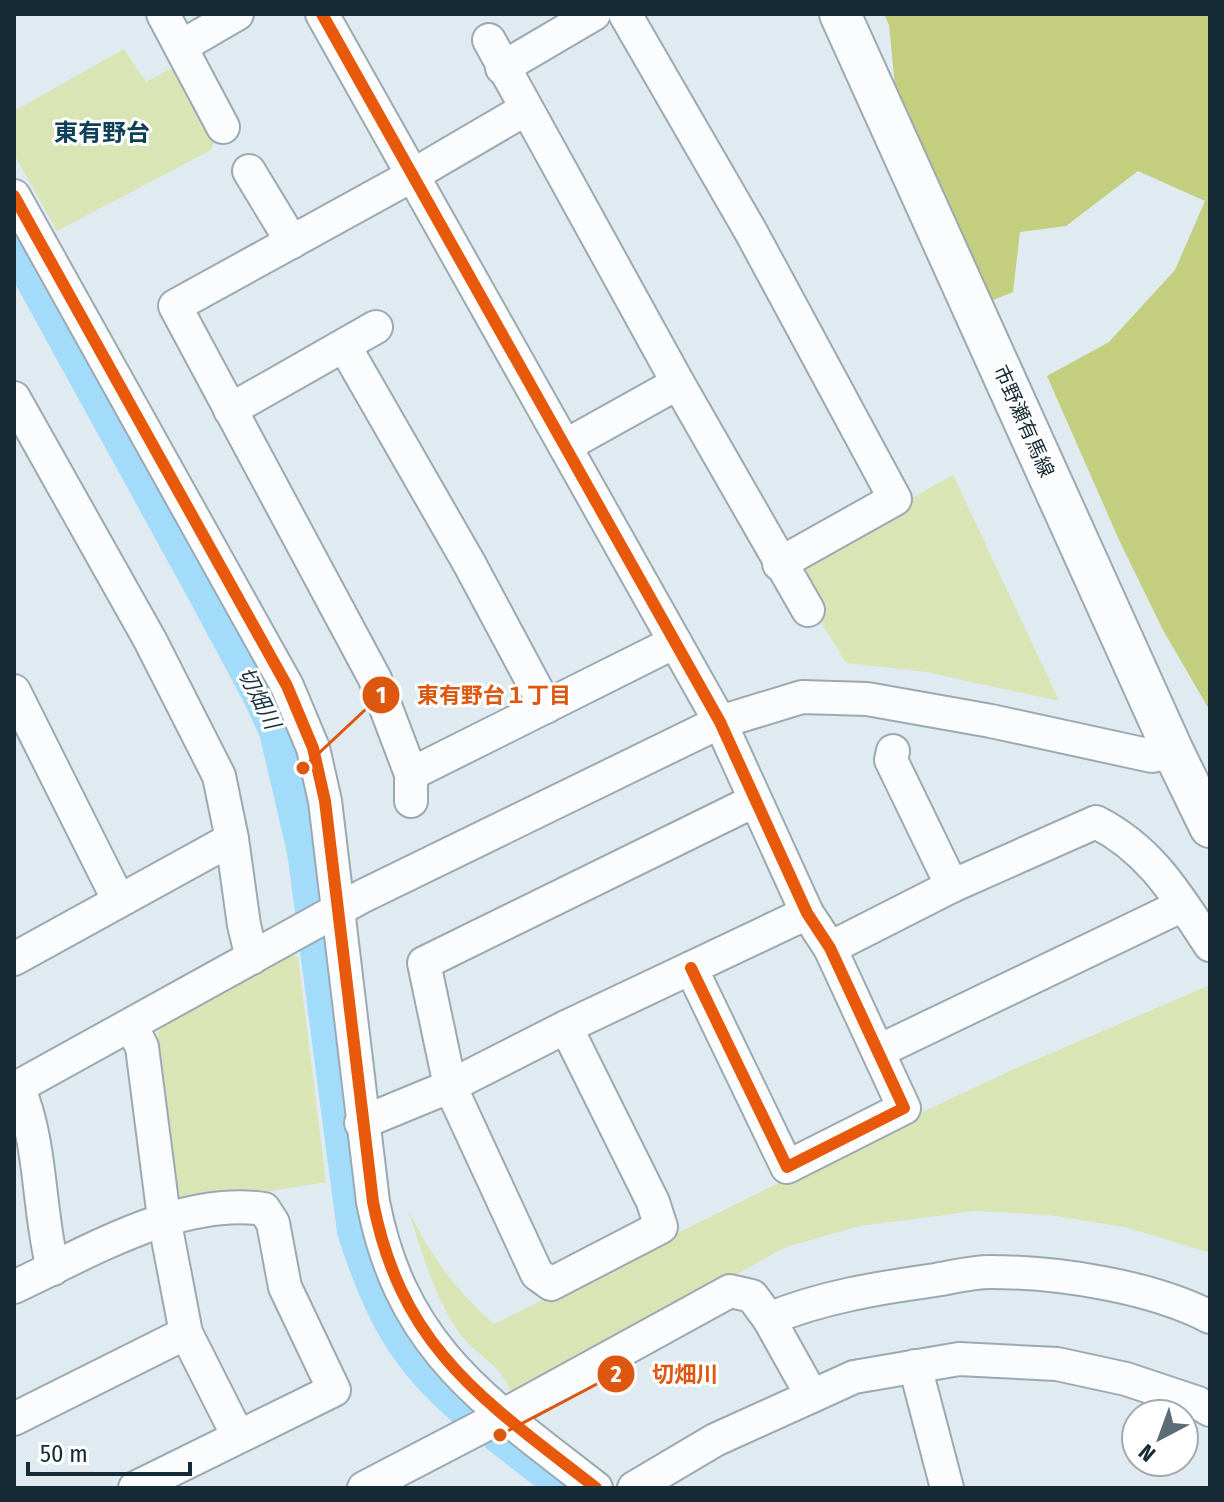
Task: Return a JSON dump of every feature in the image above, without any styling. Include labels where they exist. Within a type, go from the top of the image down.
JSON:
[{"type":"main road","name":"市野瀬有馬線","points":[[840,14],[1210,827]]},
{"type":"street","points":[[163,14],[223,127]]},
{"type":"street","points":[[182,46],[237,14]]},
{"type":"street","points":[[322,14],[720,722],[807,913],[830,948],[904,1108],[787,1167],[691,968]]},
{"type":"street","points":[[594,14],[496,54],[779,564],[808,610]]},
{"type":"street","points":[[625,14],[751,232],[895,499],[779,564]]},
{"type":"street","points":[[526,109],[175,306],[375,679],[411,787],[546,707],[675,642]]},
{"type":"street","points":[[249,171],[292,242]]},
{"type":"street","points":[[14,196],[252,623],[303,720],[313,748],[325,801],[361,1123],[378,1228],[393,1277],[407,1306],[439,1354],[504,1415],[596,1488]]},
{"type":"street","points":[[230,410],[376,327]]},
{"type":"street","points":[[345,347],[469,563],[546,707]]},
{"type":"street","points":[[565,446],[678,383]]},
{"type":"street","points":[[14,398],[152,643],[219,776],[252,958]]},
{"type":"street","points":[[14,691],[119,901]]},
{"type":"street","points":[[53,1269],[46,1242],[28,1110],[16,1088],[363,896],[720,722],[802,697],[867,699],[991,721],[1152,756],[1173,751]]},
{"type":"street","points":[[893,751],[891,760],[952,886]]},
{"type":"street","points":[[566,1027],[653,1202],[661,1227],[551,1284],[537,1274],[450,1086],[424,963],[754,801]]},
{"type":"street","points":[[830,948],[952,886],[1096,822],[1122,835],[1150,860],[1210,945]]},
{"type":"street","points":[[14,959],[232,839]]},
{"type":"street","points":[[879,1051],[1183,905]]},
{"type":"street","points":[[361,1123],[450,1086],[566,1027],[807,913]]},
{"type":"street","points":[[131,1025],[142,1047],[164,1218],[186,1333],[238,1436]]},
{"type":"street","points":[[14,1287],[164,1218],[245,1206],[264,1209],[273,1223],[285,1287],[334,1390],[135,1488]]},
{"type":"street","points":[[769,1319],[794,1308],[887,1286],[988,1272],[1080,1279],[1185,1304],[1210,1317]]},
{"type":"street","points":[[364,1488],[730,1291],[752,1296],[769,1319],[812,1396]]},
{"type":"street","points":[[14,1419],[186,1333]]},
{"type":"street","points":[[634,1488],[715,1440],[854,1377],[959,1359],[1057,1364],[1126,1379],[1198,1403],[1210,1410]]},
{"type":"street","points":[[915,1366],[947,1488]]},
{"type":"green space","points":[[884,14],[1210,14],[1210,711],[1163,630],[1120,542],[1047,376],[1109,342],[1175,270],[1205,201],[1138,171],[1066,226],[1020,232],[1013,292],[983,304],[897,106],[889,25]]},
{"type":"green space","points":[[124,49],[146,82],[180,64],[218,129],[211,150],[57,231],[14,154],[14,111]]},
{"type":"green space","points":[[953,475],[1059,701],[926,672],[846,663],[796,581],[804,559]]},
{"type":"green space","points":[[292,955],[298,957],[326,1182],[184,1205],[171,1194],[151,1050],[162,1025]]},
{"type":"green space","points":[[1210,985],[1210,1253],[1129,1228],[1050,1215],[975,1211],[860,1226],[786,1247],[512,1397],[503,1377],[465,1340],[449,1317],[429,1272],[408,1210],[445,1272],[494,1324],[914,1116],[1012,1070]]},
{"type":"waterway","name":"切畑川","points":[[14,242],[208,595],[278,731],[306,851],[356,1231],[375,1284],[397,1329],[427,1370],[467,1409]]},
{"type":"waterway","name":"切畑川","points":[[500,1435],[568,1488]]},
{"type":"cycle path","points":[[322,14],[720,722],[807,913],[830,948],[904,1108],[787,1167],[691,968]]},
{"type":"cycle path","points":[[14,196],[287,686],[313,748],[325,801],[373,1202],[386,1253],[404,1297],[427,1335],[484,1398],[596,1488]]},
{"type":"place","name":"東有野台１丁目","points":[[303,768]]},
{"type":"place","name":"切畑川","points":[[500,1435]]},
{"type":"district","name":"東有野台","points":[[102,133]]}]
